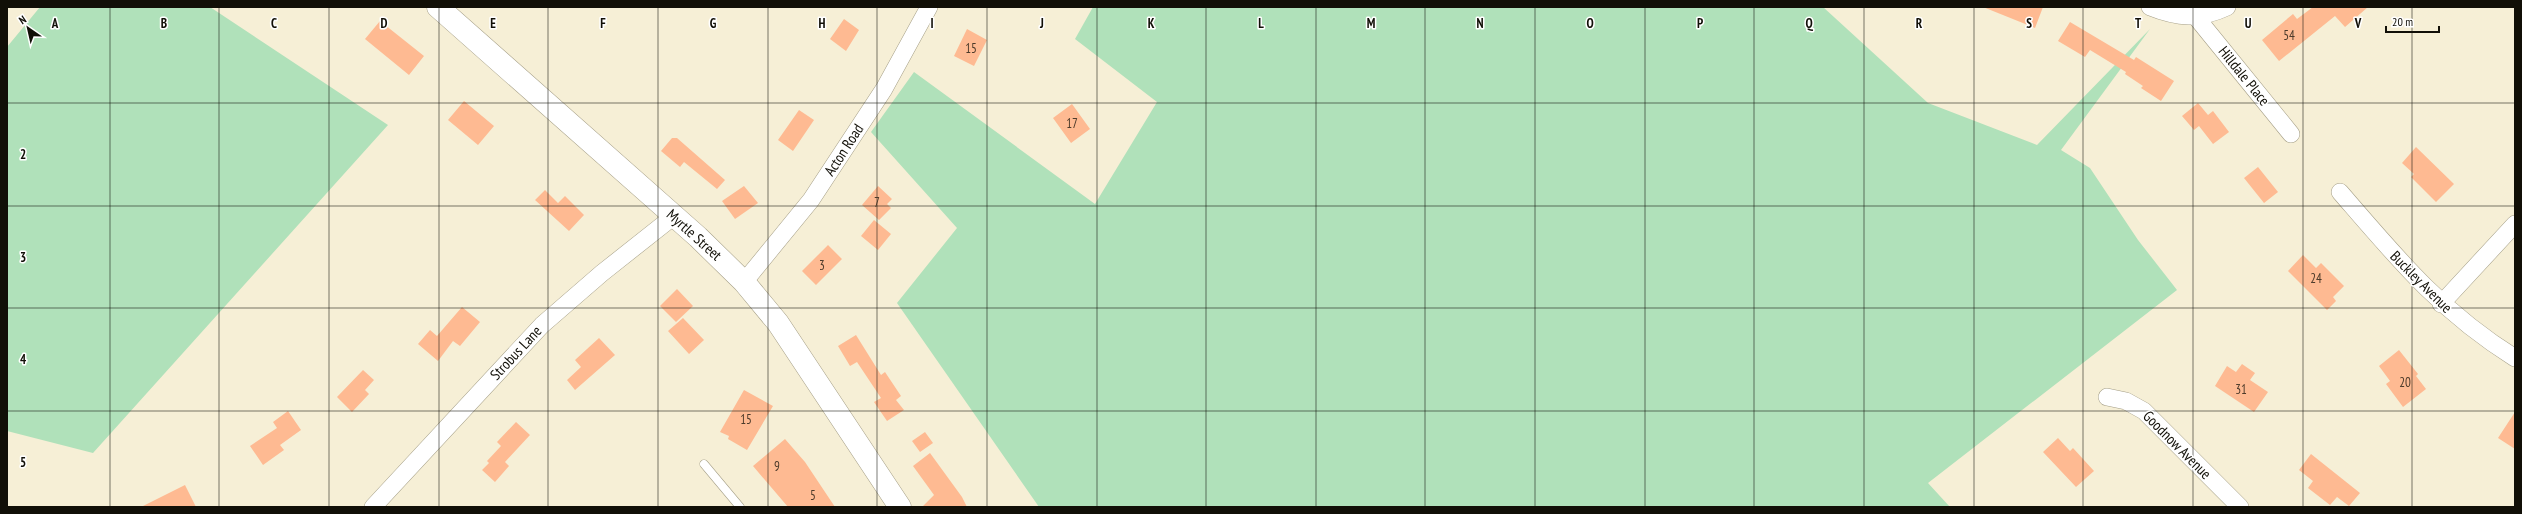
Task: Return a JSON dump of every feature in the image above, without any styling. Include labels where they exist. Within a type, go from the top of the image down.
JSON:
[{"type":"street","name":"Myrtle Street","points":[[438,7],[674,216],[744,282],[778,323],[900,507]]},
{"type":"street","name":"Acton Road","points":[[744,282],[811,200],[884,89],[929,7]]},
{"type":"street","points":[[2150,7],[2179,16],[2196,17],[2227,7]]},
{"type":"street","name":"Hilldale Place","points":[[2196,17],[2291,134]]},
{"type":"street","name":"Buckley Avenue","points":[[2340,192],[2405,269],[2441,304],[2481,337],[2515,358]]},
{"type":"street","name":"Strobus Lane","points":[[373,507],[542,325],[602,273],[674,216]]},
{"type":"street","points":[[2441,304],[2515,224]]},
{"type":"street","name":"Goodnow Avenue","points":[[2106,397],[2126,401],[2144,411],[2240,507]]},
{"type":"lane","points":[[704,464],[740,507]]},
{"type":"green space","points":[[40,7],[210,7],[388,125],[93,453],[7,431],[7,47]]},
{"type":"green space","points":[[1093,7],[1823,7],[1928,103],[2037,145],[2150,29],[2061,150],[2090,168],[2138,240],[2177,290],[1928,483],[1950,507],[1039,507],[897,303],[957,228],[871,132],[914,72],[1095,204],[1157,102],[1075,39]]},
{"type":"building","points":[[1983,7],[2043,7],[2035,28]]},
{"type":"building","points":[[2313,7],[2368,7],[2345,27],[2335,16],[2279,61],[2262,40],[2293,14],[2297,19]]},
{"type":"building","points":[[844,19],[859,30],[846,51],[830,39]]},
{"type":"building","points":[[380,21],[424,56],[409,75],[365,39]]},
{"type":"building","points":[[2070,22],[2134,60],[2136,57],[2174,81],[2161,101],[2141,88],[2143,86],[2125,74],[2126,72],[2090,50],[2085,57],[2058,41]]},
{"type":"building","points":[[967,29],[987,40],[974,66],[954,56]]},
{"type":"building","points":[[464,101],[494,126],[478,145],[448,120]]},
{"type":"building","points":[[2198,103],[2208,115],[2213,111],[2229,132],[2213,144],[2199,126],[2194,130],[2182,116]]},
{"type":"building","points":[[1072,104],[1090,129],[1071,143],[1053,118]]},
{"type":"building","points":[[799,110],[814,120],[793,151],[778,140]]},
{"type":"building","points":[[672,138],[677,138],[725,180],[717,189],[684,162],[680,167],[661,151]]},
{"type":"building","points":[[2416,147],[2454,184],[2436,202],[2411,177],[2414,174],[2402,163]]},
{"type":"building","points":[[2258,167],[2278,192],[2264,203],[2244,178]]},
{"type":"building","points":[[744,186],[758,203],[735,219],[722,201]]},
{"type":"building","points":[[878,186],[892,199],[887,204],[891,208],[879,220],[862,205]]},
{"type":"building","points":[[545,190],[558,203],[565,196],[584,215],[569,231],[535,200]]},
{"type":"building","points":[[874,220],[891,234],[878,250],[861,236]]},
{"type":"building","points":[[828,245],[842,259],[816,285],[802,271]]},
{"type":"building","points":[[2303,255],[2316,268],[2321,263],[2344,286],[2333,297],[2336,301],[2327,310],[2288,271]]},
{"type":"building","points":[[677,289],[693,306],[676,322],[660,306]]},
{"type":"building","points":[[462,307],[480,322],[460,346],[453,341],[438,361],[418,344],[430,330],[437,336]]},
{"type":"building","points":[[683,318],[704,340],[689,354],[668,331]]},
{"type":"building","points":[[856,335],[881,375],[885,372],[901,396],[896,400],[904,410],[887,421],[874,402],[881,398],[857,362],[850,366],[838,346]]},
{"type":"building","points":[[599,338],[615,355],[575,390],[567,380],[581,367],[575,360]]},
{"type":"building","points":[[2399,350],[2418,374],[2416,376],[2426,389],[2403,407],[2386,384],[2390,381],[2379,366]]},
{"type":"building","points":[[2242,364],[2255,373],[2250,380],[2268,392],[2254,412],[2215,386],[2227,366],[2236,372]]},
{"type":"building","points":[[363,370],[374,380],[365,390],[369,394],[352,412],[337,397]]},
{"type":"building","points":[[744,390],[773,406],[747,450],[728,439],[729,436],[720,432]]},
{"type":"building","points":[[288,411],[301,430],[280,445],[284,450],[263,465],[250,446],[277,428],[273,422]]},
{"type":"building","points":[[2515,412],[2515,449],[2498,438]]},
{"type":"building","points":[[516,422],[530,435],[505,462],[509,466],[495,482],[482,470],[489,463],[487,461],[501,446],[497,442]]},
{"type":"building","points":[[925,432],[933,443],[920,452],[912,441]]},
{"type":"building","points":[[2058,438],[2070,451],[2073,448],[2094,471],[2076,487],[2043,452]]},
{"type":"building","points":[[785,439],[805,462],[835,507],[788,507],[753,466]]},
{"type":"building","points":[[930,453],[962,497],[967,507],[922,507],[934,495],[913,466]]},
{"type":"building","points":[[2311,454],[2360,493],[2349,506],[2337,497],[2330,505],[2308,488],[2313,481],[2299,470]]},
{"type":"building","points":[[185,485],[196,507],[141,507]]}]
